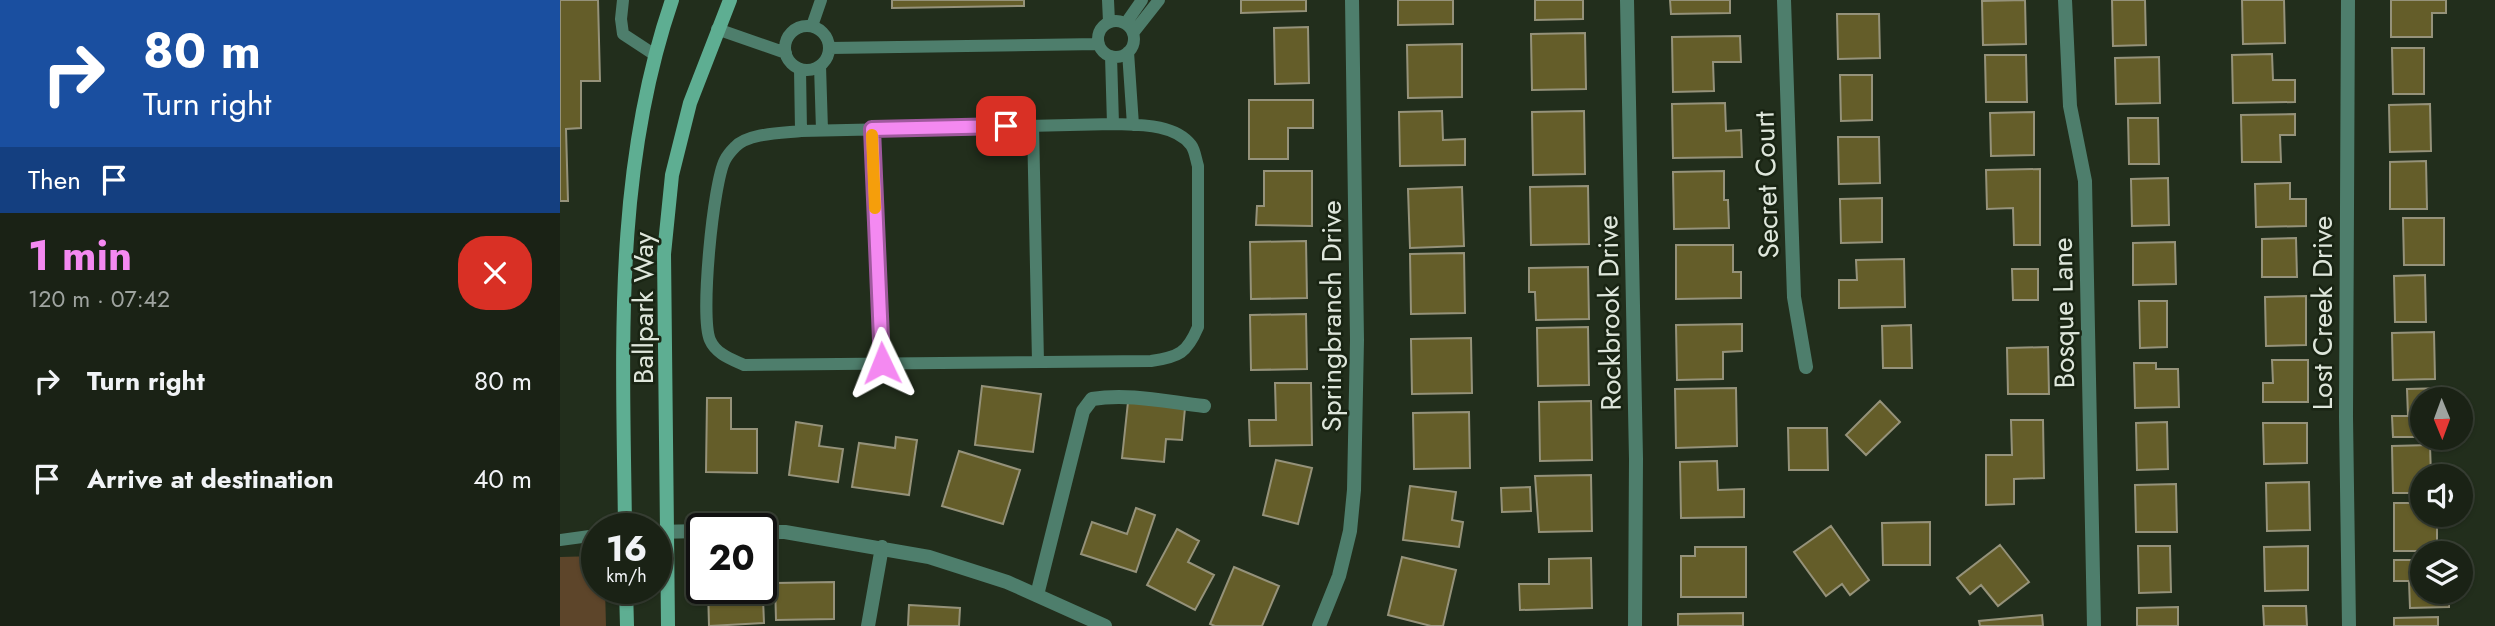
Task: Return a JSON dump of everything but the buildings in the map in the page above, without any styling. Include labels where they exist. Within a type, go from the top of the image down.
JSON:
[{"type":"main road","name":"Ballpark Way","points":[[625,513],[623,309],[634,154],[655,55],[672,0]]},
{"type":"main road","name":"Ballpark Way","points":[[662,513],[664,254],[670,188],[690,103],[730,0]]},
{"type":"main road","points":[[626,604],[627,626]]},
{"type":"main road","name":"Ballpark Way","points":[[667,604],[668,626]]},
{"type":"street","name":"Springbranch Drive","points":[[1319,626],[1339,576],[1350,531],[1354,490],[1356,326],[1352,0]]},
{"type":"street","name":"Rockbrook Drive","points":[[1627,0],[1636,418],[1635,626]]},
{"type":"street","name":"Secret Court","points":[[1784,0],[1794,297],[1806,367]]},
{"type":"street","name":"Bosque Lane","points":[[2064,0],[2070,106],[2085,181],[2094,626]]},
{"type":"street","name":"Lost Creek Drive","points":[[2348,0],[2346,417],[2349,626]]},
{"type":"street","points":[[1037,595],[1083,411],[1092,399],[1128,397],[1204,406]]},
{"type":"street","points":[[777,532],[882,547],[929,557],[1007,582],[1105,626]]},
{"type":"street","points":[[868,626],[882,547]]},
{"type":"lane","points":[[623,0],[623,34],[655,55]]},
{"type":"lane","points":[[812,26],[821,0]]},
{"type":"lane","points":[[1108,0],[1109,22]]},
{"type":"lane","points":[[1129,28],[1142,0]]},
{"type":"lane","points":[[1129,28],[1159,0]]},
{"type":"lane","points":[[1120,21],[1129,28],[1133,44],[1128,52],[1111,56],[1099,44],[1099,32],[1109,22],[1120,21]]},
{"type":"lane","points":[[717,29],[786,54],[794,66],[800,69],[820,66],[830,48],[824,34],[812,26],[804,26],[791,33],[787,39],[786,54]]},
{"type":"lane","points":[[830,48],[1099,44]]},
{"type":"lane","points":[[1128,52],[1133,125]]},
{"type":"lane","points":[[1111,56],[1113,124]]},
{"type":"lane","points":[[820,66],[822,130]]},
{"type":"lane","points":[[800,69],[801,131]]},
{"type":"lane","points":[[1033,125],[1038,362]]},
{"type":"lane","points":[[1133,125],[1158,127],[1180,137],[1192,146],[1198,166],[1198,327],[1190,347],[1173,358],[1151,361],[744,365],[724,356],[710,340],[706,307],[712,224],[724,162],[736,145],[761,135],[801,131],[1133,125]]},
{"type":"lane","points":[[872,129],[882,363]]},
{"type":"lane","points":[[560,540],[581,538]]},
{"type":"shaded area","points":[[581,556],[581,604],[605,604],[606,626],[560,626],[560,557]]},
{"type":"slow traffic","points":[[872,135],[875,208]]},
{"type":"route","points":[[882,363],[872,129],[1006,126]]}]
